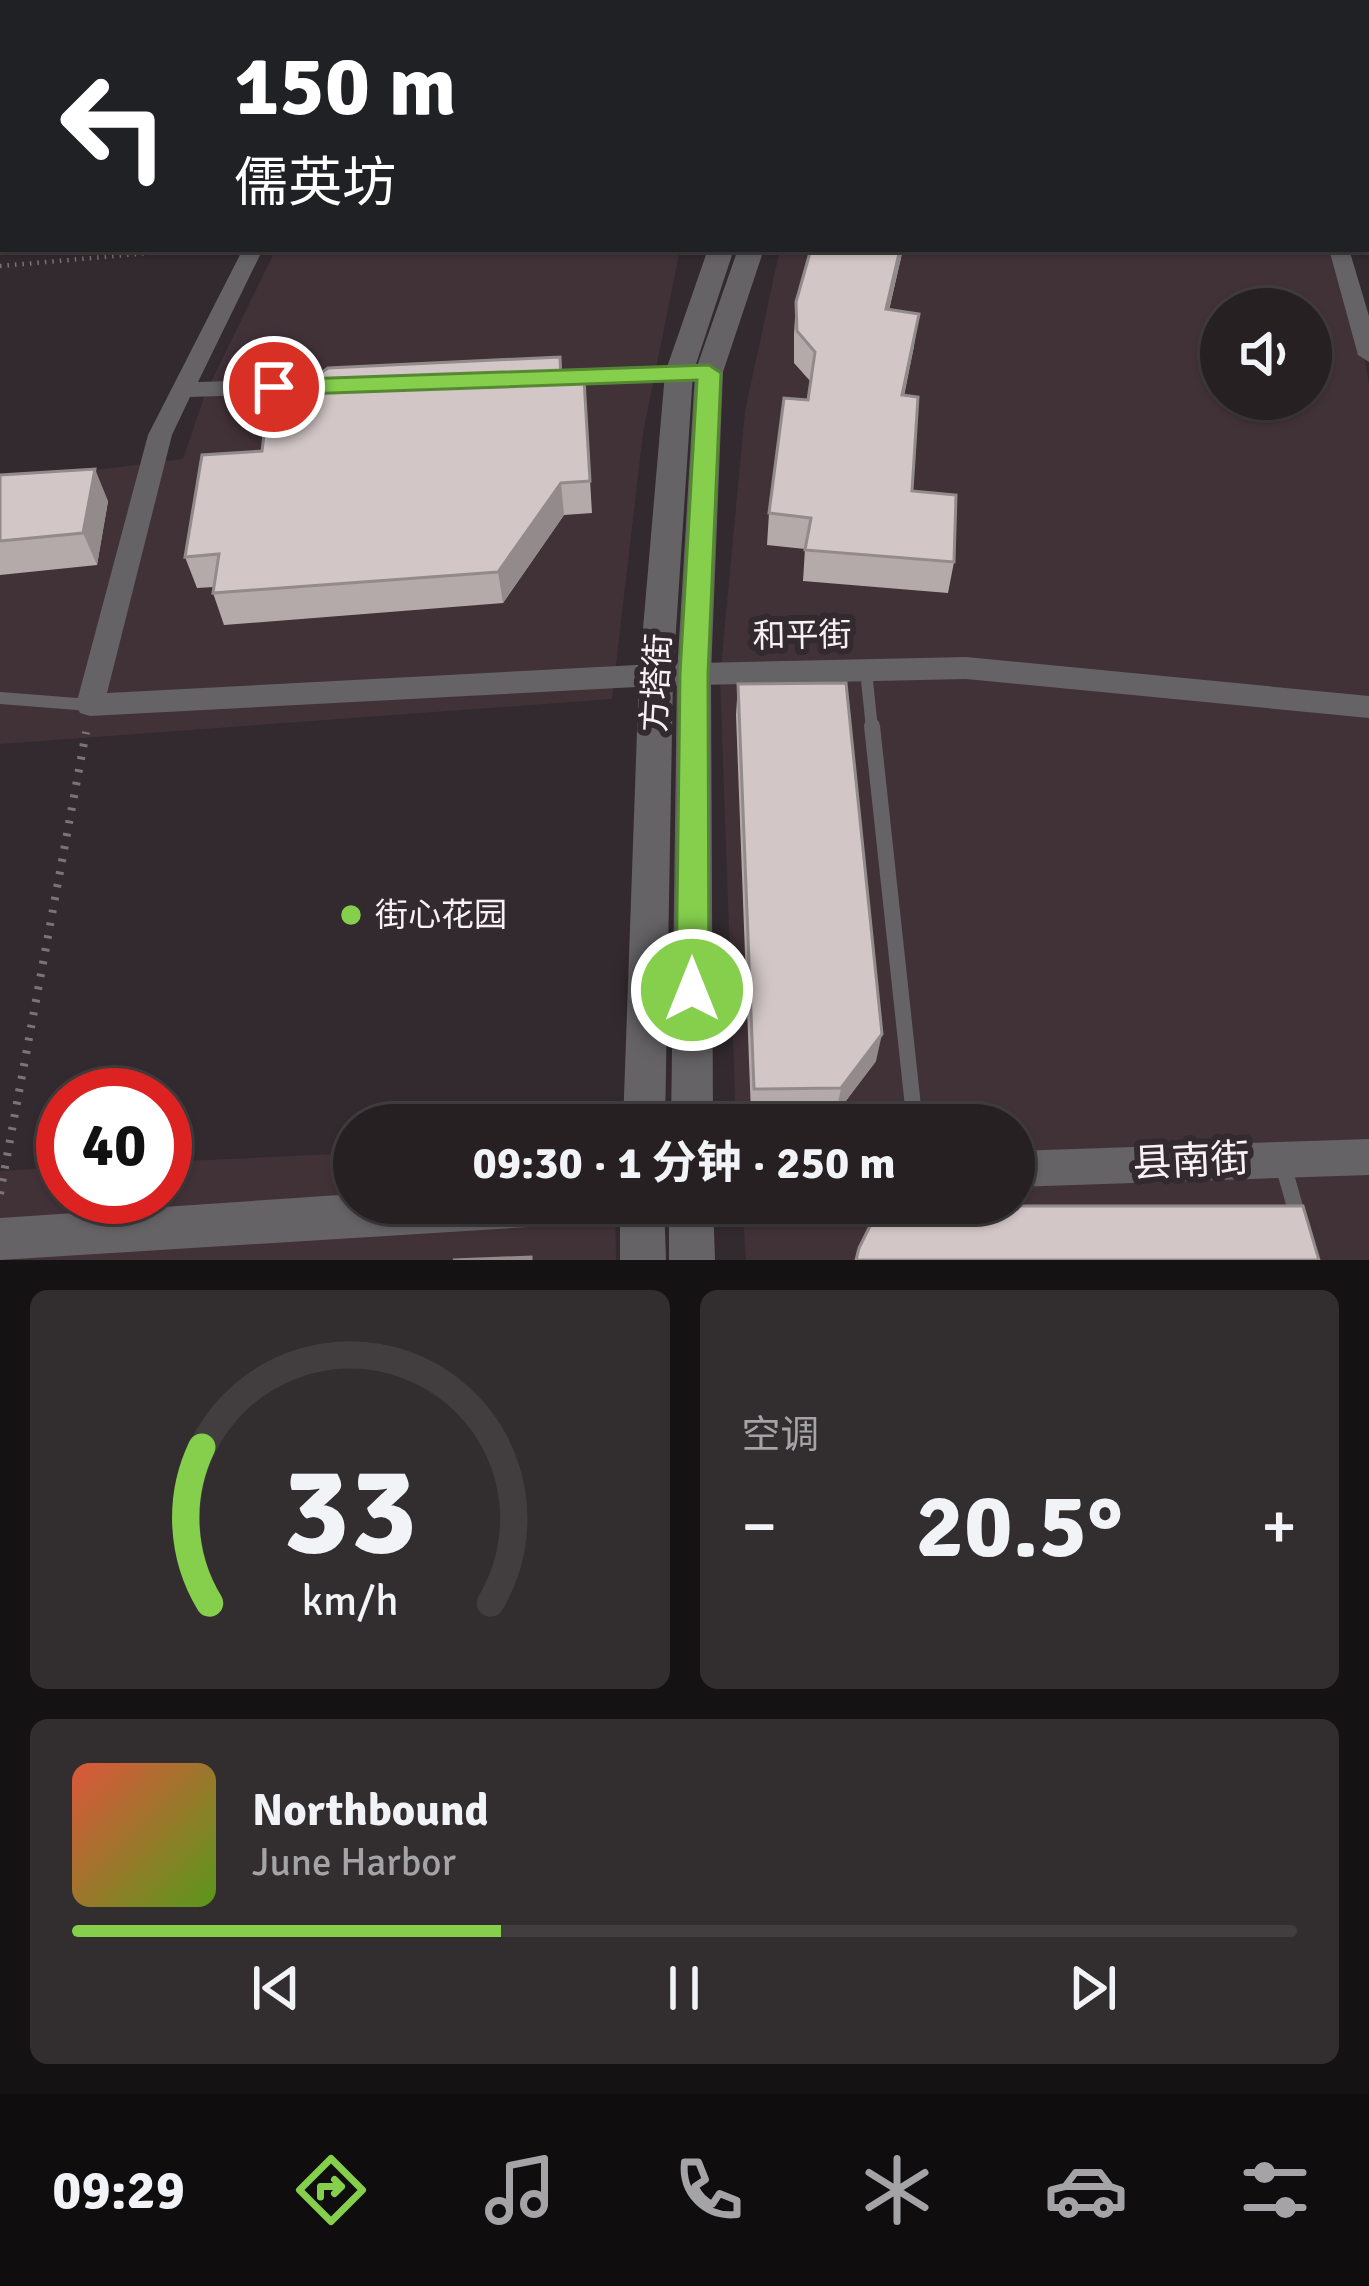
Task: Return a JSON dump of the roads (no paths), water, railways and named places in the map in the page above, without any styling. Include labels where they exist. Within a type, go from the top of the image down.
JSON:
[{"type":"street","points":[[90,705],[160,435],[252,252]]},
{"type":"street","name":"方塔街","points":[[645,1104],[656,675],[694,373],[720,252]]},
{"type":"street","name":"方塔街","points":[[692,1104],[694,373],[750,252]]},
{"type":"street","points":[[1340,252],[1369,355]]},
{"type":"street","points":[[514,379],[694,373]]},
{"type":"street","points":[[184,390],[372,384]]},
{"type":"street","name":"和平街","points":[[90,705],[656,675],[967,668],[1369,707]]},
{"type":"street","name":"县南街","points":[[1035,1168],[1281,1156],[1369,1157]]},
{"type":"street","points":[[0,1240],[333,1218]]},
{"type":"street","points":[[642,1224],[643,1260]]},
{"type":"street","points":[[691,1224],[692,1260]]},
{"type":"lane","points":[[866,671],[913,1104]]},
{"type":"lane","points":[[0,698],[90,705]]},
{"type":"lane","points":[[1281,1156],[1304,1239]]},
{"type":"place","name":"街心花园","points":[[351,915]]}]
